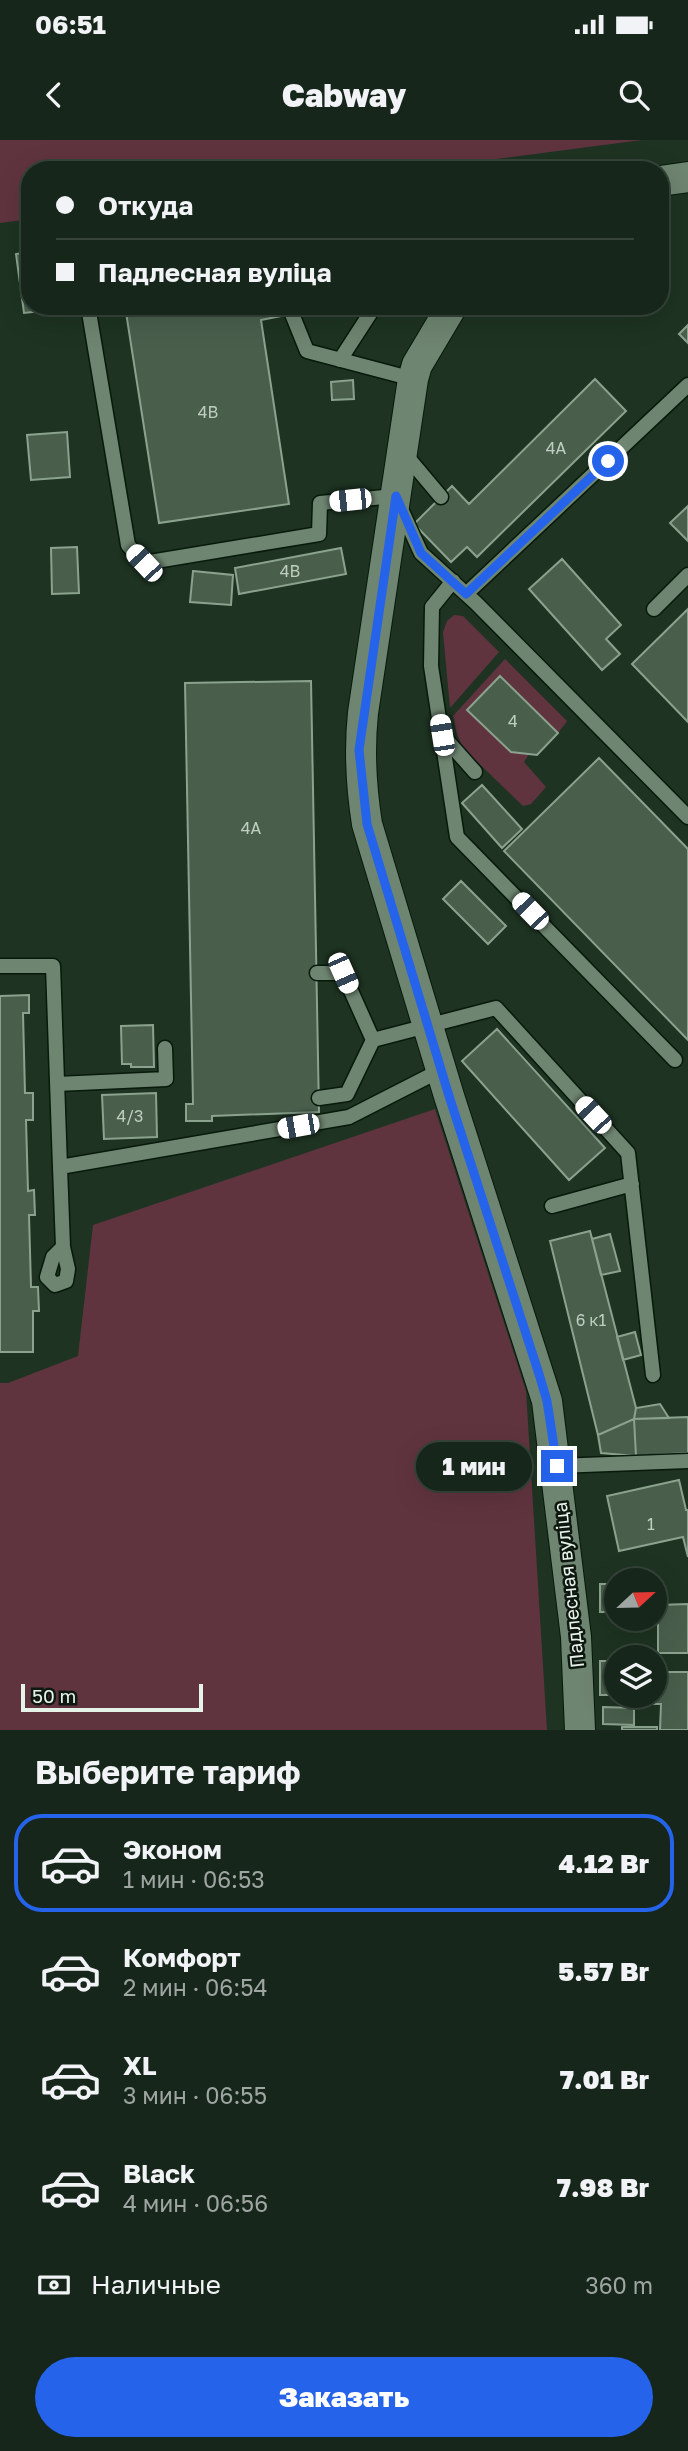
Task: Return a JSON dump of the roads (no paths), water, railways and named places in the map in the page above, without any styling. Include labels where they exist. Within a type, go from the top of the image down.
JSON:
[{"type":"street","points":[[669,180],[688,177]]},
{"type":"street","name":"Падлесная вуліца","points":[[447,315],[417,365],[413,379],[363,713],[359,750],[361,779],[367,824],[441,1070],[547,1401],[576,1637],[580,1730]]},
{"type":"lane","points":[[90,315],[128,545],[144,563],[319,534],[320,503],[396,496],[421,553],[453,581],[688,817]]},
{"type":"lane","points":[[292,315],[307,351],[413,379]]},
{"type":"lane","points":[[340,360],[369,315]]},
{"type":"lane","points":[[466,594],[688,385]]},
{"type":"lane","points":[[403,452],[441,497]]},
{"type":"lane","points":[[654,609],[688,575]]},
{"type":"lane","points":[[453,581],[432,607],[431,666],[457,836],[675,1060]]},
{"type":"lane","points":[[442,735],[475,772]]},
{"type":"lane","points":[[0,966],[53,966],[63,1247]]},
{"type":"lane","points":[[317,973],[343,973],[373,1040],[347,1094],[319,1098]]},
{"type":"lane","points":[[373,1040],[496,1008],[628,1153],[653,1375]]},
{"type":"lane","points":[[57,1084],[166,1079],[165,1048]]},
{"type":"lane","points":[[60,1167],[349,1117],[441,1070]]},
{"type":"lane","points":[[552,1206],[632,1184]]},
{"type":"lane","points":[[557,1466],[688,1461]]}]
